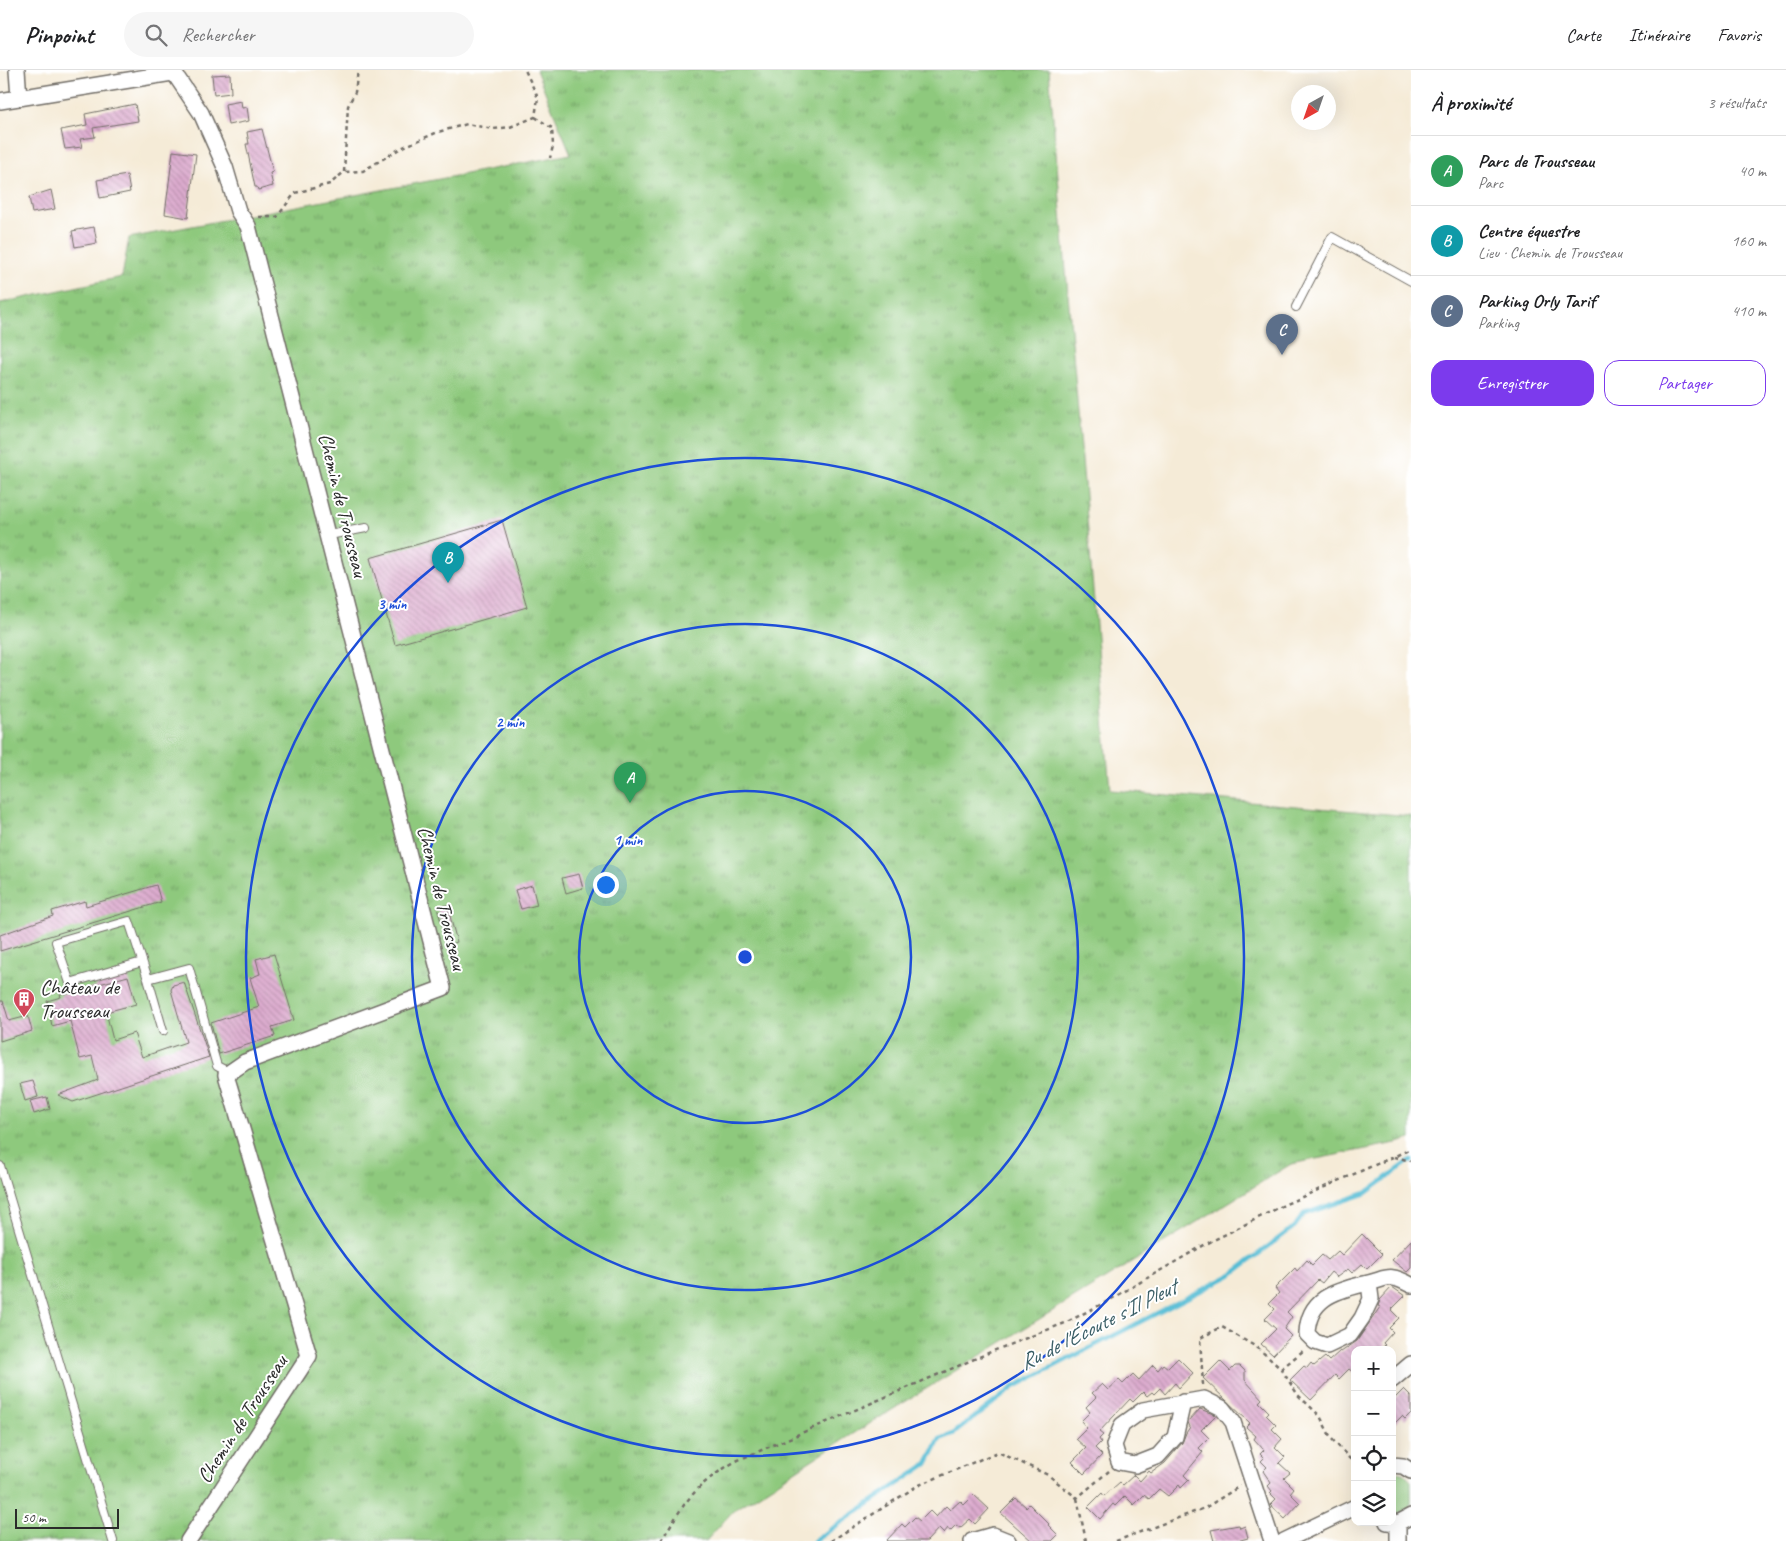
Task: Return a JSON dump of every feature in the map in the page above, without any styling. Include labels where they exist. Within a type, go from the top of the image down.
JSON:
[{"type":"street","points":[[17,70],[19,98]]},
{"type":"street","points":[[0,101],[172,72]]},
{"type":"street","name":"Chemin de Trousseau","points":[[172,72],[201,113],[225,167],[238,212],[248,226],[329,535],[443,988],[245,1062],[226,1075],[309,1356],[188,1541]]},
{"type":"street","points":[[1369,1283],[1371,1299],[1362,1318],[1350,1336],[1327,1346],[1315,1342],[1307,1334],[1307,1322],[1323,1299],[1338,1290],[1369,1283],[1381,1277],[1397,1278],[1411,1286]]},
{"type":"street","points":[[1396,1377],[1411,1364]]},
{"type":"street","points":[[1184,1402],[1175,1437],[1158,1456],[1135,1465],[1119,1462],[1114,1445],[1122,1425],[1143,1410],[1184,1402],[1204,1399],[1222,1408],[1233,1422],[1250,1479],[1272,1541]]},
{"type":"street","points":[[1284,1541],[1351,1509]]},
{"type":"street","points":[[1398,1541],[1399,1520]]},
{"type":"street","points":[[974,1541],[993,1535],[1008,1541]]},
{"type":"lane","points":[[1296,307],[1332,237],[1411,281]]},
{"type":"lane","points":[[329,535],[366,528]]},
{"type":"lane","points":[[142,962],[70,983],[56,942],[129,921],[164,1031]]},
{"type":"lane","points":[[148,979],[189,968],[217,1066],[230,1073]]},
{"type":"lane","points":[[0,1166],[113,1541]]},
{"type":"path","points":[[344,172],[348,106],[355,92],[358,70]]},
{"type":"path","points":[[525,70],[538,98],[535,117]]},
{"type":"path","points":[[238,212],[264,218],[277,217],[294,193],[330,184],[344,172],[363,170],[401,148],[438,132],[467,124],[493,129],[510,127],[535,117]]},
{"type":"path","points":[[535,117],[552,128],[553,146],[550,158]]},
{"type":"path","points":[[661,1541],[692,1492],[709,1478],[736,1461],[993,1351],[1065,1323],[1106,1302],[1206,1244],[1286,1204],[1411,1149]]},
{"type":"path","points":[[1393,1157],[1411,1161]]},
{"type":"path","points":[[1204,1399],[1200,1338],[1222,1327],[1258,1348],[1281,1370],[1298,1394],[1320,1416],[1331,1438],[1351,1459]]},
{"type":"path","points":[[1281,1370],[1315,1342]]},
{"type":"path","points":[[831,1541],[917,1486],[998,1452],[1048,1475],[1077,1498],[1086,1541]]},
{"type":"path","points":[[1077,1498],[1119,1462]]},
{"type":"path","points":[[1116,1541],[1205,1508],[1250,1479]]},
{"type":"green space","points":[[536,70],[1049,70],[1110,790],[1411,816],[1411,1138],[1401,1142],[1291,1164],[835,1445],[733,1511],[706,1541],[0,1541],[0,303],[122,277],[129,238],[571,154]]},
{"type":"green space","points":[[1396,1471],[1404,1474],[1411,1481],[1411,1504],[1404,1512],[1396,1514]]},
{"type":"building","points":[[230,74],[231,93],[214,95],[212,75]]},
{"type":"building","points":[[241,101],[242,108],[247,107],[249,121],[228,125],[225,104]]},
{"type":"building","points":[[135,104],[138,121],[93,128],[95,137],[80,139],[82,147],[65,149],[61,130],[87,125],[85,114]]},
{"type":"building","points":[[262,129],[273,172],[270,173],[273,186],[258,190],[255,187],[246,144],[249,144],[247,132]]},
{"type":"building","points":[[173,151],[196,154],[188,218],[165,214]]},
{"type":"building","points":[[127,175],[130,192],[100,198],[97,180]]},
{"type":"building","points":[[51,190],[55,209],[32,213],[29,197]]},
{"type":"building","points":[[94,227],[97,243],[75,247],[72,231]]},
{"type":"building","points":[[502,520],[527,607],[395,645],[370,558]]},
{"type":"building","points":[[579,874],[583,888],[566,893],[562,878]]},
{"type":"building","points":[[156,885],[161,902],[0,951],[0,935],[53,916],[52,911],[85,901],[86,906]]},
{"type":"building","points":[[532,885],[537,905],[521,909],[515,890]]},
{"type":"building","points":[[447,905],[457,942],[448,945],[437,908]]},
{"type":"building","points":[[274,954],[294,1020],[272,1027],[275,1036],[219,1054],[211,1023],[259,1007],[250,978],[260,974],[256,959]]},
{"type":"building","points":[[128,976],[136,1004],[106,1012],[113,1040],[134,1033],[142,1057],[186,1042],[171,990],[173,985],[184,982],[209,1057],[73,1102],[58,1095],[98,1080],[92,1056],[80,1059],[70,1021],[52,1026],[47,1001],[61,997],[60,994],[97,987],[96,985]]},
{"type":"building","name":"Château de Trousseau","points":[[0,1001],[3,1001],[9,1021],[28,1016],[32,1031],[0,1041]]},
{"type":"building","points":[[33,1081],[38,1097],[25,1101],[20,1084]]},
{"type":"building","points":[[47,1097],[50,1109],[34,1114],[30,1101]]},
{"type":"building","points":[[1362,1234],[1382,1254],[1367,1269],[1362,1264],[1352,1273],[1348,1269],[1337,1277],[1331,1272],[1322,1283],[1318,1280],[1287,1312],[1292,1317],[1284,1329],[1291,1336],[1273,1355],[1261,1344],[1276,1329],[1265,1319],[1275,1309],[1269,1303],[1279,1293],[1275,1288],[1295,1268],[1297,1271],[1307,1260],[1312,1265],[1322,1255],[1328,1260],[1338,1251],[1342,1255]]},
{"type":"building","points":[[1411,1240],[1411,1268],[1407,1272],[1392,1260]]},
{"type":"building","points":[[1392,1287],[1405,1296],[1391,1310],[1399,1318],[1389,1328],[1393,1332],[1383,1343],[1385,1345],[1351,1346],[1351,1371],[1349,1369],[1339,1379],[1335,1375],[1311,1400],[1290,1380],[1304,1366],[1307,1368],[1311,1363],[1314,1366],[1325,1357],[1329,1361],[1340,1351],[1357,1341],[1380,1307],[1378,1306],[1380,1300]]},
{"type":"building","points":[[1178,1358],[1193,1373],[1179,1388],[1175,1383],[1165,1394],[1160,1388],[1154,1394],[1152,1392],[1147,1396],[1143,1392],[1133,1402],[1130,1399],[1099,1432],[1103,1435],[1099,1439],[1101,1442],[1095,1448],[1102,1455],[1084,1474],[1072,1462],[1086,1448],[1076,1439],[1087,1428],[1081,1421],[1090,1412],[1086,1407],[1096,1397],[1092,1393],[1102,1384],[1108,1390],[1119,1380],[1123,1384],[1133,1374],[1139,1380],[1153,1365],[1158,1370],[1163,1364],[1168,1368]]},
{"type":"building","points":[[1220,1361],[1230,1371],[1235,1366],[1240,1366],[1245,1371],[1245,1380],[1262,1399],[1259,1402],[1269,1412],[1266,1415],[1276,1425],[1272,1429],[1282,1439],[1275,1447],[1285,1457],[1279,1463],[1290,1473],[1284,1478],[1294,1488],[1290,1493],[1300,1503],[1285,1519],[1270,1505],[1276,1499],[1270,1493],[1272,1491],[1268,1486],[1271,1483],[1263,1471],[1267,1467],[1261,1461],[1264,1458],[1260,1454],[1264,1450],[1254,1439],[1256,1436],[1246,1427],[1250,1423],[1203,1378]]},
{"type":"building","points":[[1404,1389],[1411,1396],[1411,1413],[1405,1419],[1402,1416],[1396,1422],[1396,1397]]},
{"type":"building","points":[[1200,1409],[1216,1415],[1201,1430],[1209,1438],[1199,1448],[1203,1452],[1184,1475],[1189,1480],[1181,1488],[1179,1485],[1168,1496],[1159,1489],[1149,1499],[1144,1495],[1134,1505],[1125,1496],[1115,1506],[1113,1504],[1100,1519],[1088,1507],[1102,1493],[1104,1496],[1120,1482],[1123,1485],[1134,1475],[1140,1481],[1149,1471],[1151,1473],[1165,1463],[1182,1443],[1190,1427],[1188,1422]]},
{"type":"building","points":[[974,1495],[989,1509],[975,1524],[970,1519],[960,1528],[956,1525],[950,1531],[948,1528],[944,1533],[939,1528],[927,1541],[886,1541],[902,1524],[905,1527],[915,1517],[920,1521],[930,1511],[936,1517],[946,1506],[950,1510],[960,1501],[964,1505]]},
{"type":"building","points":[[1016,1498],[1026,1507],[1029,1504],[1049,1524],[1058,1535],[1052,1541],[1032,1541],[1001,1513]]},
{"type":"building","points":[[1239,1525],[1240,1528],[1245,1526],[1248,1538],[1237,1541],[1214,1541],[1211,1530]]},
{"type":"waterway","name":"Ru de l'Écoute s'Il Pleut","points":[[814,1541],[927,1464],[940,1439],[953,1434],[1014,1387],[1231,1275],[1295,1226],[1304,1214],[1366,1193],[1411,1160]]},
{"type":"place","name":"Parking Orly Tarif","points":[[1282,355]]},
{"type":"place","name":"Centre équestre","points":[[448,583]]},
{"type":"place","name":"Parc de Trousseau","points":[[630,803]]},
{"type":"place","name":"Château de Trousseau","points":[[24,1018]]}]
